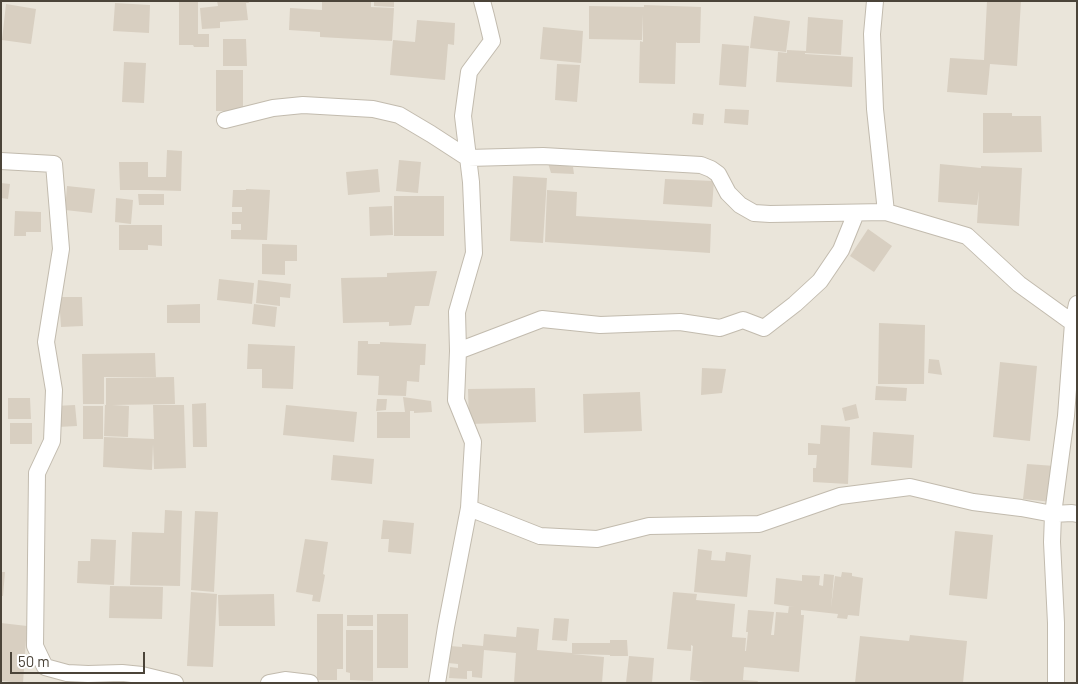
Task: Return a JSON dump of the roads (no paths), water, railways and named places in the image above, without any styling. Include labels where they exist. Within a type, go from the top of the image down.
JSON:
[{"type":"street","points":[[437,683],[469,508],[473,442],[456,400],[457,312],[474,253],[471,182],[463,116],[470,72],[492,41],[482,1]]},
{"type":"street","points":[[875,1],[872,34],[875,109],[886,212]]},
{"type":"street","points":[[225,120],[273,108],[304,105],[374,109],[399,115],[468,158],[543,156],[701,165],[718,174],[728,193],[740,205],[754,213],[886,212],[967,236],[1019,284],[1075,327]]},
{"type":"street","points":[[1,161],[54,164],[61,249],[46,342],[54,390],[52,441],[38,473],[36,646],[45,667],[52,669],[67,673],[142,675],[174,683]]},
{"type":"street","points":[[458,351],[542,319],[600,325],[680,322],[720,328],[743,320],[764,328],[795,304],[820,281],[841,250],[856,213]]},
{"type":"street","points":[[1056,683],[1053,514],[1066,416],[1077,304]]},
{"type":"street","points":[[469,508],[540,536],[597,539],[650,526],[759,524],[840,496],[910,487],[973,502],[1053,514],[1077,514]]},
{"type":"street","points":[[269,683],[285,680],[310,683]]}]
